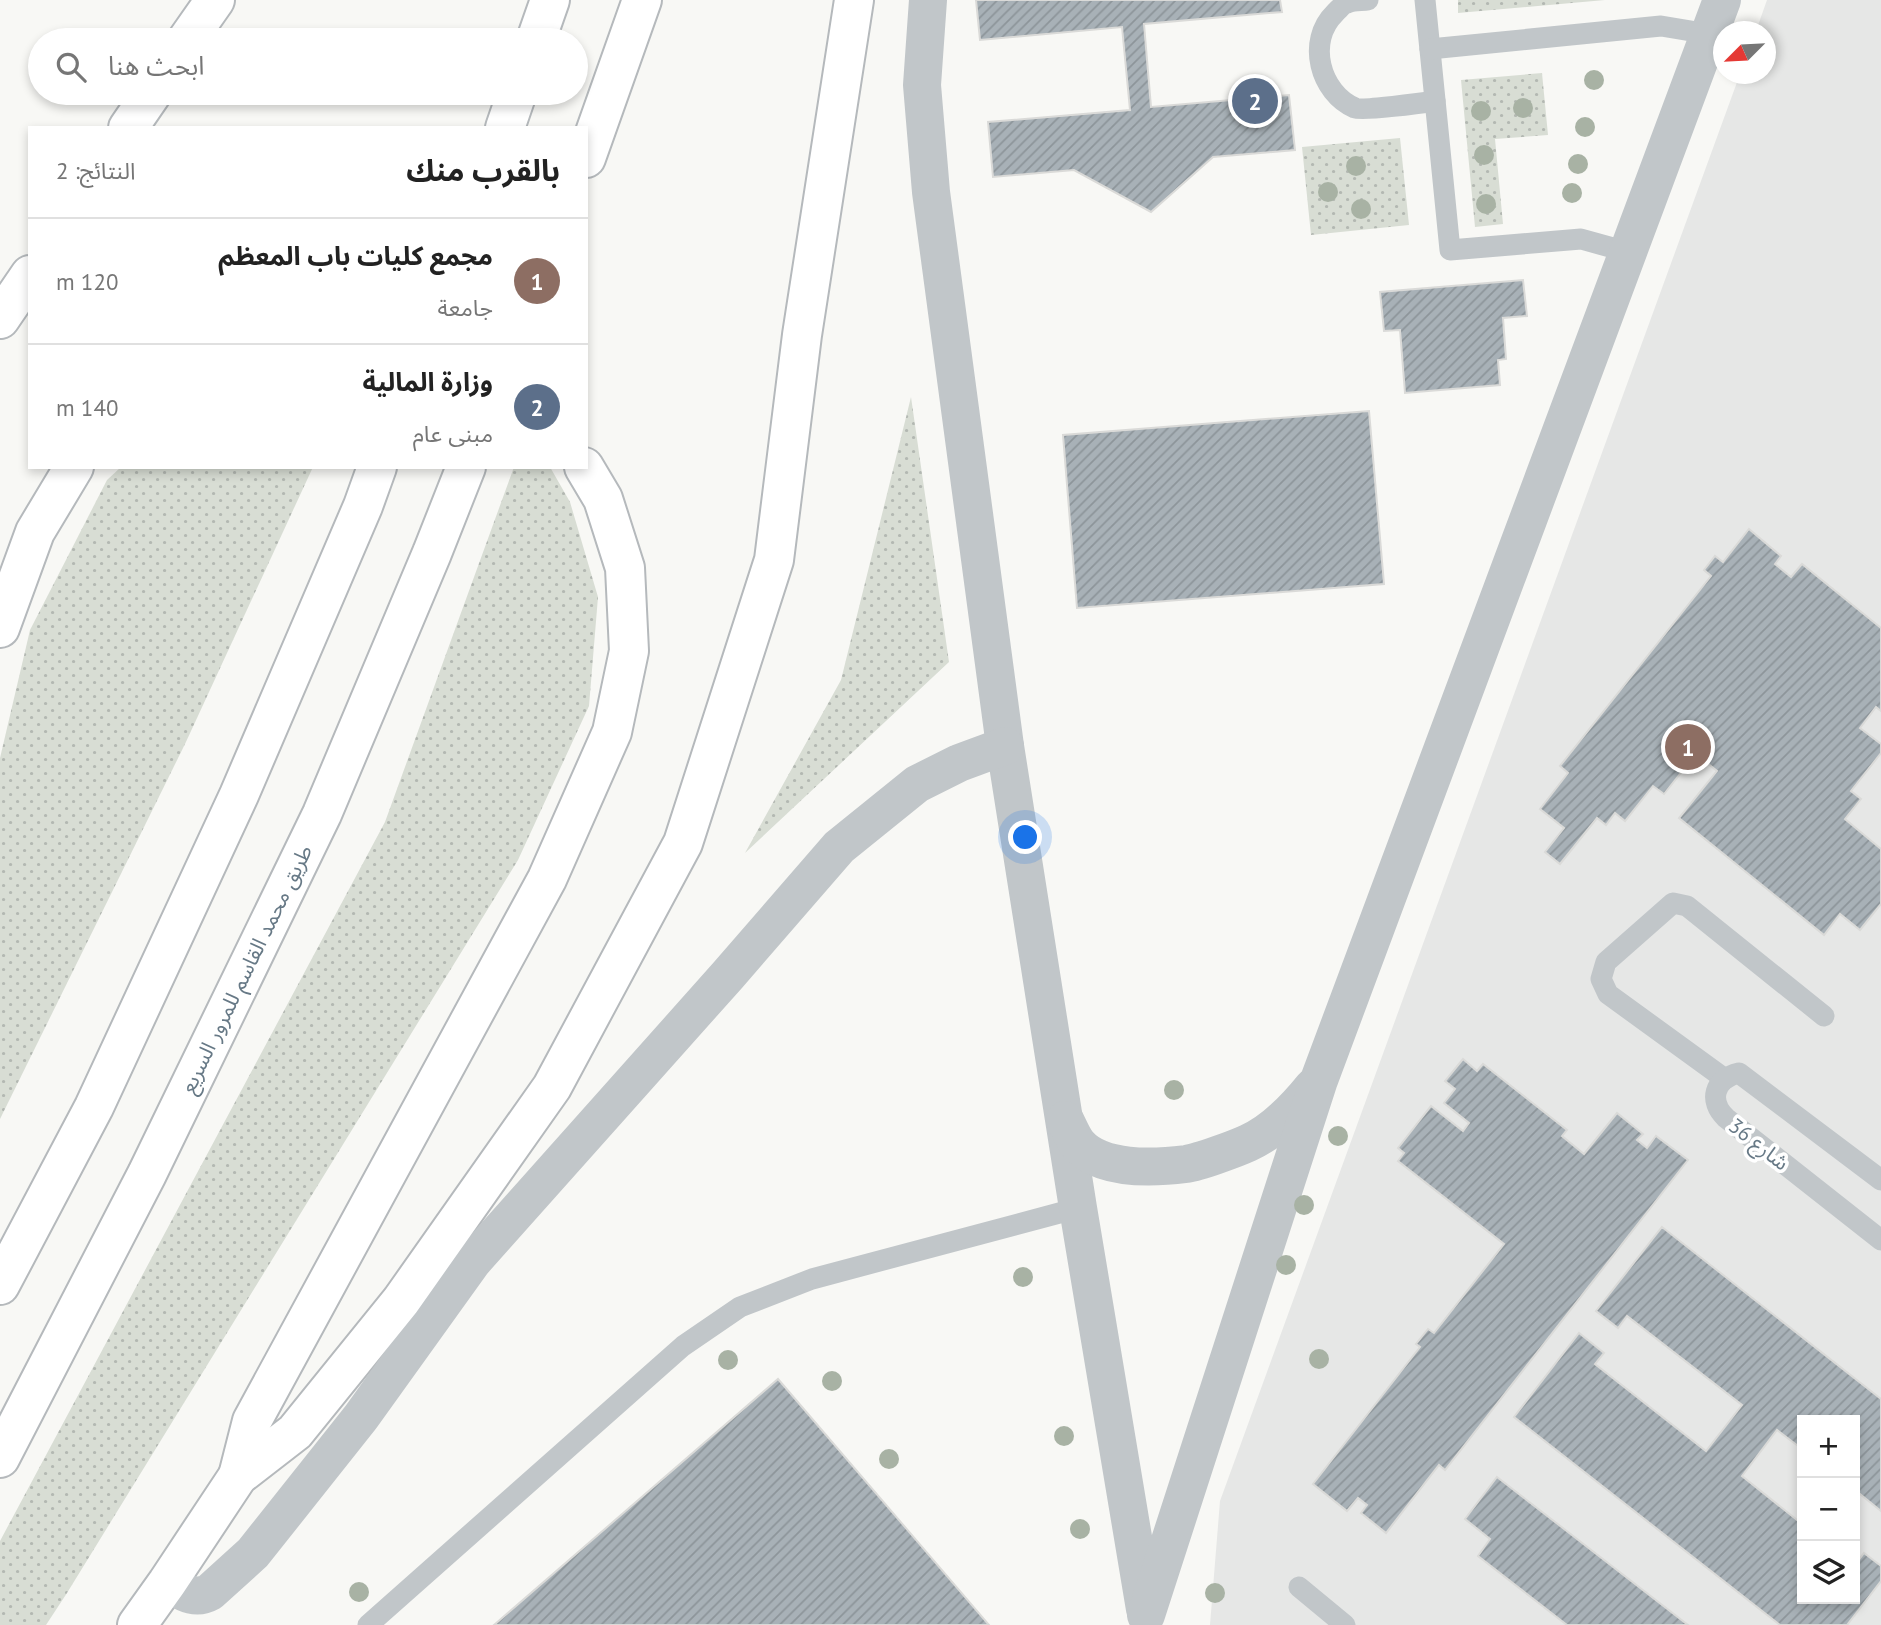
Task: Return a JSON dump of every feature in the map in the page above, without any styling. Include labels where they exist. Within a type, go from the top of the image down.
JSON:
[{"type":"highway","points":[[195,28],[215,0]]},
{"type":"highway","points":[[540,28],[550,0]]},
{"type":"highway","points":[[588,152],[642,0]]},
{"type":"highway","points":[[136,1625],[239,1476],[295,1432],[401,1301],[552,1087],[683,843],[774,560],[802,335],[854,0]]},
{"type":"highway","points":[[129,126],[144,105]]},
{"type":"highway","points":[[506,126],[513,105]]},
{"type":"highway","points":[[0,320],[28,278]]},
{"type":"highway","points":[[0,628],[35,532],[73,469]]},
{"type":"highway","points":[[0,1285],[94,1107],[239,795],[363,506],[376,469]]},
{"type":"highway","name":"طريق محمد القاسم للمرور السريع","points":[[0,1458],[147,1174],[322,814],[465,469]]},
{"type":"highway","points":[[239,1476],[252,1421],[547,879],[611,732],[629,651],[625,568],[603,499],[585,469]]},
{"type":"street","points":[[928,0],[922,85],[931,192],[1005,746],[1147,1620]]},
{"type":"street","points":[[1147,1620],[1319,1080],[1716,17]]},
{"type":"street","points":[[167,1583],[195,1597],[203,1596],[253,1553],[361,1417],[473,1261],[729,975],[839,847],[917,784],[959,763],[1005,746]]},
{"type":"street","points":[[1064,1118],[1078,1145],[1101,1161],[1130,1167],[1189,1164],[1249,1143],[1282,1120],[1319,1080]]},
{"type":"lane","points":[[1368,0],[1346,3],[1330,18],[1321,38],[1319,60],[1326,81],[1339,98],[1358,109],[1435,102]]},
{"type":"lane","points":[[1425,0],[1450,250],[1581,239],[1628,252]]},
{"type":"lane","points":[[1430,49],[1661,26],[1716,17]]},
{"type":"lane","points":[[1724,1079],[1608,994],[1601,979],[1606,962],[1673,903],[1687,906],[1824,1016]]},
{"type":"lane","name":"شارع 36","points":[[1881,1180],[1739,1073],[1724,1079],[1716,1091],[1720,1112],[1881,1240]]},
{"type":"lane","points":[[368,1625],[683,1346],[740,1307],[812,1279],[1078,1208]]},
{"type":"lane","points":[[1299,1587],[1345,1625]]},
{"type":"shaded area","points":[[1458,0],[1605,0],[1458,13]]},
{"type":"shaded area","points":[[1767,0],[1881,0],[1881,1625],[1210,1625],[1220,1501],[1736,84],[1776,84],[1776,21],[1760,21]]},
{"type":"shaded area","points":[[1542,73],[1548,135],[1495,139],[1503,224],[1475,227],[1461,80]]},
{"type":"shaded area","points":[[1400,138],[1409,225],[1311,235],[1302,147]]},
{"type":"shaded area","points":[[911,397],[949,662],[745,853],[841,680]]},
{"type":"shaded area","points":[[119,469],[312,469],[185,744],[0,1119],[0,758],[30,630],[107,480]]},
{"type":"shaded area","points":[[513,469],[551,469],[570,502],[598,597],[589,706],[518,860],[46,1625],[0,1625],[0,1541],[385,822]]},
{"type":"building","points":[[976,0],[1280,0],[1282,12],[1144,24],[1151,107],[1289,95],[1295,150],[1213,157],[1151,212],[1074,170],[993,177],[988,122],[1130,110],[1122,27],[980,40]]},
{"type":"building","points":[[1523,280],[1527,316],[1503,318],[1506,359],[1498,360],[1500,385],[1405,393],[1400,330],[1384,331],[1380,292]]},
{"type":"building","points":[[1369,411],[1384,584],[1077,608],[1063,435]]},
{"type":"building","points":[[1749,529],[1781,556],[1775,564],[1791,577],[1802,564],[1881,628],[1881,711],[1876,707],[1860,728],[1881,744],[1881,753],[1851,791],[1861,799],[1845,819],[1881,849],[1881,904],[1860,930],[1840,914],[1824,935],[1679,818],[1717,771],[1696,754],[1664,794],[1653,786],[1625,821],[1615,813],[1606,825],[1597,818],[1560,864],[1545,852],[1564,828],[1540,809],[1568,773],[1560,766],[1711,576],[1704,570],[1715,556],[1723,562]]},
{"type":"building","points":[[1463,1059],[1477,1071],[1483,1064],[1567,1130],[1562,1136],[1584,1154],[1617,1113],[1643,1134],[1637,1140],[1647,1148],[1656,1136],[1688,1160],[1445,1470],[1439,1465],[1386,1533],[1361,1513],[1367,1505],[1358,1498],[1347,1511],[1313,1484],[1420,1347],[1416,1344],[1428,1329],[1434,1333],[1504,1244],[1398,1161],[1404,1153],[1398,1148],[1431,1106],[1463,1131],[1469,1123],[1444,1103],[1455,1089],[1445,1081]]},
{"type":"building","points":[[1662,1227],[1881,1399],[1881,1511],[1860,1494],[1860,1415],[1797,1415],[1797,1445],[1777,1430],[1742,1476],[1797,1520],[1797,1604],[1860,1604],[1860,1558],[1864,1553],[1881,1566],[1881,1581],[1847,1625],[1780,1625],[1514,1417],[1579,1333],[1604,1353],[1595,1364],[1706,1451],[1742,1405],[1627,1316],[1618,1328],[1596,1311]]},
{"type":"building","points":[[778,1379],[989,1625],[494,1625]]},
{"type":"building","points":[[1497,1477],[1688,1625],[1567,1625],[1478,1556],[1490,1539],[1465,1519]]},
{"type":"place","name":"وزارة المالية","points":[[1255,101]]},
{"type":"place","name":"مجمع كليات باب المعظم","points":[[1688,747]]}]
